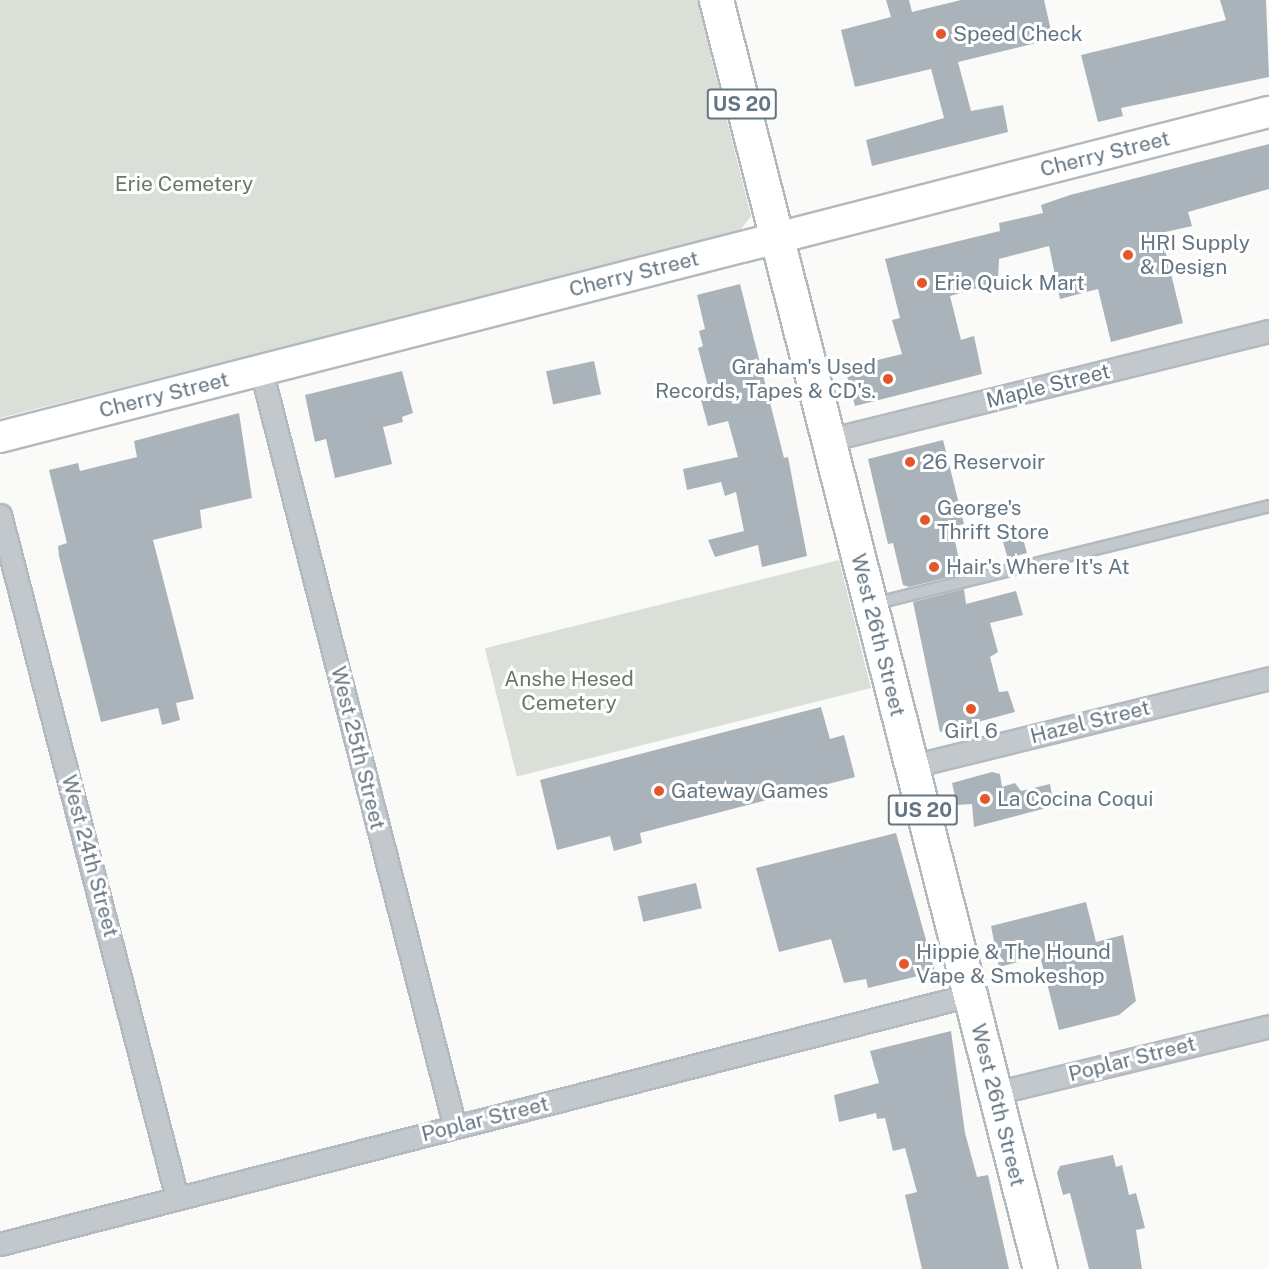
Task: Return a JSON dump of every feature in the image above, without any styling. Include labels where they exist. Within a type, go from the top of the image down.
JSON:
[{"type":"main road","name":"West 26th Street","points":[[716,0],[1040,1269]]},
{"type":"street","name":"Cherry Street","points":[[0,437],[1269,112]]},
{"type":"street","name":"Maple Street","points":[[828,440],[1269,331]]},
{"type":"street","name":"West 25th Street","points":[[261,370],[455,1127]]},
{"type":"street","name":"West 24th Street","points":[[0,515],[177,1198]]},
{"type":"street","name":"Hazel Street","points":[[912,766],[1269,678]]},
{"type":"street","name":"Poplar Street","points":[[0,1244],[970,994]]},
{"type":"street","name":"Poplar Street","points":[[995,1093],[1269,1026]]},
{"type":"lane","points":[[870,605],[1269,506]]},
{"type":"green space","name":"Erie Cemetery","points":[[0,0],[697,0],[751,216],[738,233],[0,418]]},
{"type":"green space","name":"Anshe Hesed Cemetery","points":[[839,560],[871,688],[517,776],[485,648]]},
{"type":"building","points":[[886,0],[909,0],[912,12],[961,0],[1044,0],[1053,39],[958,62],[971,111],[1003,105],[1008,132],[872,166],[866,140],[944,118],[931,69],[855,87],[841,30],[891,17]]},
{"type":"building","points":[[1220,0],[1266,0],[1269,77],[1121,108],[1123,116],[1098,122],[1081,55],[1226,20]]},
{"type":"building","points":[[1269,144],[1269,189],[1188,212],[1192,226],[1161,233],[1183,323],[1111,342],[1098,289],[1060,299],[1049,246],[999,259],[998,282],[950,296],[961,340],[974,336],[982,374],[855,406],[845,368],[902,354],[892,320],[900,318],[885,259],[1000,231],[999,223],[1043,213],[1041,205],[1070,195]]},
{"type":"building","points":[[740,284],[784,458],[788,457],[807,556],[762,567],[758,545],[715,557],[708,540],[744,531],[736,492],[725,496],[721,482],[687,490],[683,469],[738,457],[728,421],[708,426],[701,400],[711,398],[698,348],[703,346],[699,331],[705,329],[697,295]]},
{"type":"building","points":[[594,361],[601,394],[553,404],[546,371]]},
{"type":"building","points":[[402,371],[413,413],[402,417],[403,422],[383,427],[392,464],[335,478],[326,439],[315,442],[305,395]]},
{"type":"building","points":[[239,413],[252,498],[200,510],[202,528],[153,540],[194,699],[176,703],[180,720],[162,725],[158,708],[101,722],[59,556],[58,546],[67,543],[49,470],[78,463],[80,471],[137,457],[134,441]]},
{"type":"building","points":[[943,440],[964,524],[952,527],[962,574],[909,587],[903,585],[893,543],[888,544],[868,459]]},
{"type":"building","points":[[1019,525],[1027,553],[1008,558],[1000,531]]},
{"type":"building","points":[[964,589],[966,604],[1016,591],[1023,615],[990,623],[998,652],[990,657],[999,692],[1008,691],[1015,712],[940,732],[913,602]]},
{"type":"building","points":[[821,707],[830,739],[844,735],[855,777],[640,833],[642,843],[614,851],[610,836],[557,850],[540,780]]},
{"type":"building","points":[[992,772],[1000,774],[1002,787],[1015,783],[1021,791],[1050,784],[1054,806],[974,827],[972,804],[957,805],[952,783]]},
{"type":"building","points":[[896,833],[935,972],[868,988],[866,979],[844,983],[831,939],[779,952],[756,868]]},
{"type":"building","points":[[696,883],[702,908],[643,922],[638,896]]},
{"type":"building","points":[[1086,902],[1096,942],[1123,935],[1136,1001],[1119,1015],[1059,1030],[1040,956],[999,967],[991,926]]},
{"type":"building","points":[[951,1031],[965,1133],[977,1177],[988,1175],[1009,1269],[922,1269],[905,1195],[917,1192],[905,1148],[893,1151],[885,1118],[877,1119],[876,1113],[839,1122],[834,1095],[879,1083],[870,1051]]},
{"type":"building","points":[[1113,1155],[1116,1167],[1122,1165],[1129,1195],[1136,1193],[1145,1228],[1136,1230],[1142,1269],[1089,1269],[1070,1193],[1063,1195],[1057,1173],[1060,1166]]},
{"type":"place","name":"Speed Check","points":[[941,34]]},
{"type":"place","name":"HRI Supply & Design","points":[[1128,255]]},
{"type":"place","name":"Erie Quick Mart","points":[[922,283]]},
{"type":"place","name":"Graham's Used Records, Tapes & CD's.","points":[[888,379]]},
{"type":"place","name":"26 Reservoir","points":[[910,462]]},
{"type":"place","name":"George's Thrift Store","points":[[925,520]]},
{"type":"place","name":"Hair's Where It's At","points":[[934,567]]},
{"type":"place","name":"Girl 6","points":[[971,709]]},
{"type":"place","name":"Gateway Games","points":[[659,791]]},
{"type":"place","name":"La Cocina Coqui","points":[[985,799]]},
{"type":"place","name":"Hippie & The Hound Vape & Smokeshop","points":[[904,964]]}]
